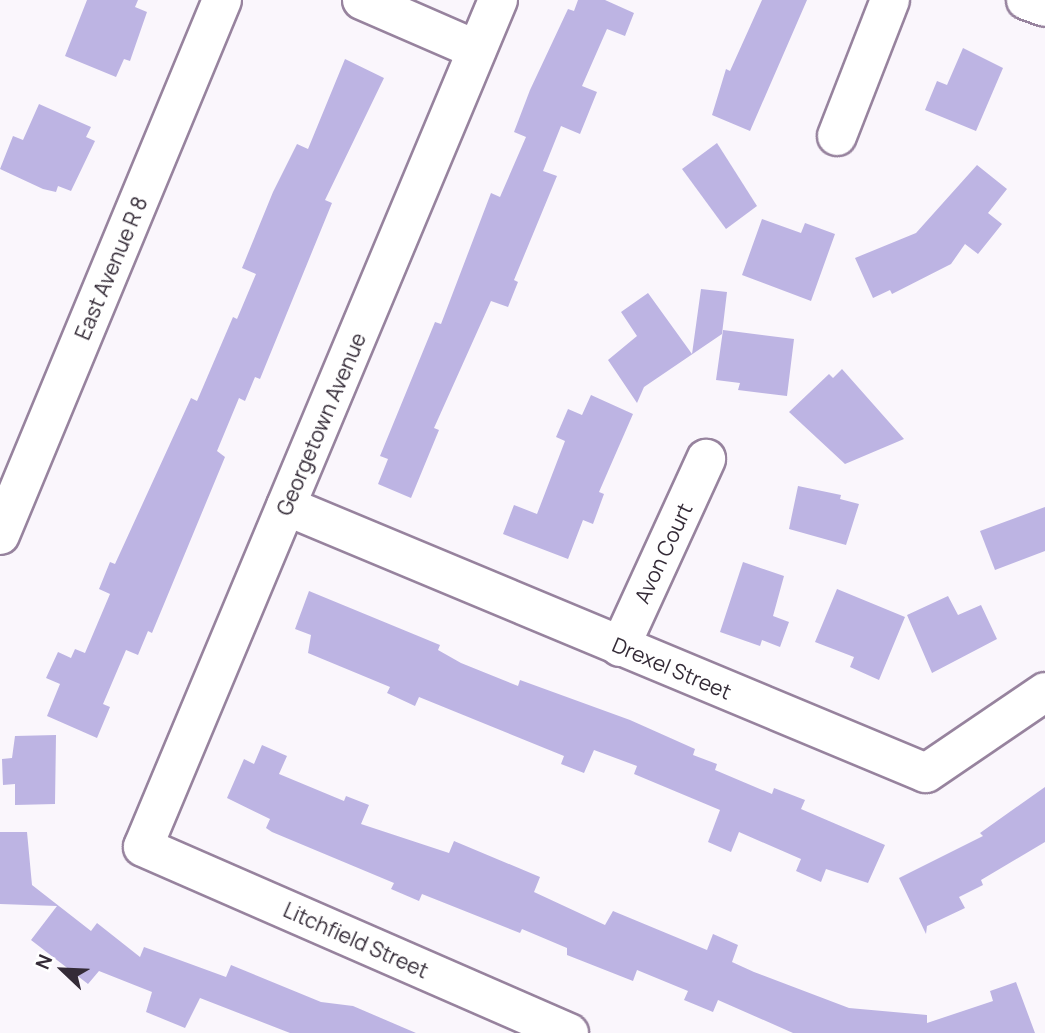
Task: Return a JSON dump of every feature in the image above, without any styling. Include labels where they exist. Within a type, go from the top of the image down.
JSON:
[{"type":"street","name":"East Avenue R 8","points":[[0,535],[222,0]]},
{"type":"street","points":[[362,0],[477,50]]},
{"type":"street","name":"Georgetown Avenue","points":[[143,847],[498,0]]},
{"type":"street","points":[[837,136],[891,0]]},
{"type":"street","points":[[1026,0],[1045,8]]},
{"type":"street","name":"Avon Court","points":[[620,647],[706,459]]},
{"type":"street","name":"Drexel Street","points":[[286,506],[926,773],[1045,692]]},
{"type":"street","name":"Litchfield Street","points":[[143,847],[569,1033]]},
{"type":"building","points":[[87,0],[138,0],[135,7],[147,12],[130,61],[124,59],[116,77],[65,56]]},
{"type":"building","points":[[578,0],[605,0],[634,13],[625,36],[607,29],[582,86],[597,92],[580,134],[561,126],[543,171],[557,176],[514,280],[518,282],[508,307],[491,301],[434,428],[439,430],[411,498],[378,484],[388,459],[380,456],[435,322],[441,324],[491,193],[500,197],[526,137],[514,132],[530,90],[568,9],[574,11]]},
{"type":"building","points":[[762,0],[807,0],[750,131],[712,115],[726,69],[730,71]]},
{"type":"building","points":[[963,48],[1003,68],[976,131],[925,110],[937,81],[947,85]]},
{"type":"building","points":[[345,59],[384,78],[325,200],[332,203],[260,379],[255,377],[245,401],[239,398],[217,451],[225,457],[152,633],[148,631],[138,655],[126,650],[103,704],[110,707],[97,738],[47,716],[60,684],[46,678],[58,652],[71,658],[75,649],[85,653],[110,594],[99,589],[110,562],[115,564],[191,398],[197,401],[233,317],[237,319],[256,274],[242,268],[273,192],[297,144],[308,149]]},
{"type":"building","points":[[39,104],[91,127],[86,137],[95,141],[71,191],[58,186],[56,192],[43,189],[0,169],[13,136],[23,140]]},
{"type":"building","points":[[717,143],[757,206],[726,229],[682,169]]},
{"type":"building","points":[[977,165],[1007,189],[988,213],[1002,224],[978,254],[965,244],[951,264],[892,294],[890,290],[873,298],[855,258],[916,233]]},
{"type":"building","points":[[762,219],[801,233],[805,223],[835,234],[811,301],[742,275]]},
{"type":"building","points":[[701,289],[727,292],[722,334],[644,387],[637,403],[608,360],[637,336],[621,312],[648,293],[692,354]]},
{"type":"building","points":[[723,330],[794,339],[787,396],[738,390],[740,383],[716,380]]},
{"type":"building","points":[[842,369],[904,439],[845,464],[789,412],[829,374],[833,378]]},
{"type":"building","points":[[591,395],[633,414],[599,492],[604,494],[593,524],[583,520],[568,559],[503,534],[514,505],[537,514],[565,441],[556,437],[568,409],[582,415]]},
{"type":"building","points":[[798,486],[841,495],[840,499],[859,504],[846,545],[789,529]]},
{"type":"building","points":[[1045,507],[1045,551],[995,570],[980,531]]},
{"type":"building","points":[[743,562],[784,576],[773,616],[789,622],[780,647],[762,640],[760,646],[720,632]]},
{"type":"building","points":[[837,589],[905,617],[879,680],[850,667],[854,657],[815,642]]},
{"type":"building","points":[[309,591],[440,645],[438,650],[461,663],[518,686],[520,680],[630,720],[695,749],[693,755],[717,764],[715,770],[772,794],[774,788],[805,800],[801,809],[885,845],[868,883],[826,869],[821,882],[796,871],[801,859],[739,832],[731,852],[708,842],[720,810],[634,774],[637,766],[594,750],[584,773],[561,764],[564,756],[419,697],[415,706],[387,693],[390,687],[308,653],[311,635],[295,629]]},
{"type":"building","points":[[948,596],[958,615],[981,605],[997,639],[932,673],[907,615]]},
{"type":"building","points":[[56,735],[55,804],[15,805],[15,784],[3,785],[2,759],[12,758],[15,736]]},
{"type":"building","points":[[262,745],[287,756],[279,774],[344,801],[346,796],[369,805],[361,824],[449,853],[454,841],[540,877],[534,892],[605,925],[613,911],[707,950],[713,934],[738,945],[732,962],[754,972],[849,1008],[927,1015],[927,1023],[993,1001],[990,991],[1016,982],[1035,1033],[793,1033],[718,1000],[713,1012],[684,1000],[688,991],[637,970],[633,981],[567,955],[567,948],[522,929],[520,933],[422,894],[419,901],[391,889],[394,883],[272,832],[266,828],[270,819],[227,798],[244,759],[254,764]]},
{"type":"building","points":[[1045,787],[1045,842],[981,880],[983,885],[959,897],[965,908],[927,926],[926,934],[899,878],[983,836],[980,833]]},
{"type":"building","points":[[0,832],[27,832],[32,885],[91,931],[97,923],[140,957],[144,947],[226,977],[231,965],[321,1002],[353,1006],[416,1033],[290,1033],[200,998],[185,1028],[146,1012],[152,992],[99,971],[88,984],[31,940],[57,906],[0,904]]}]
